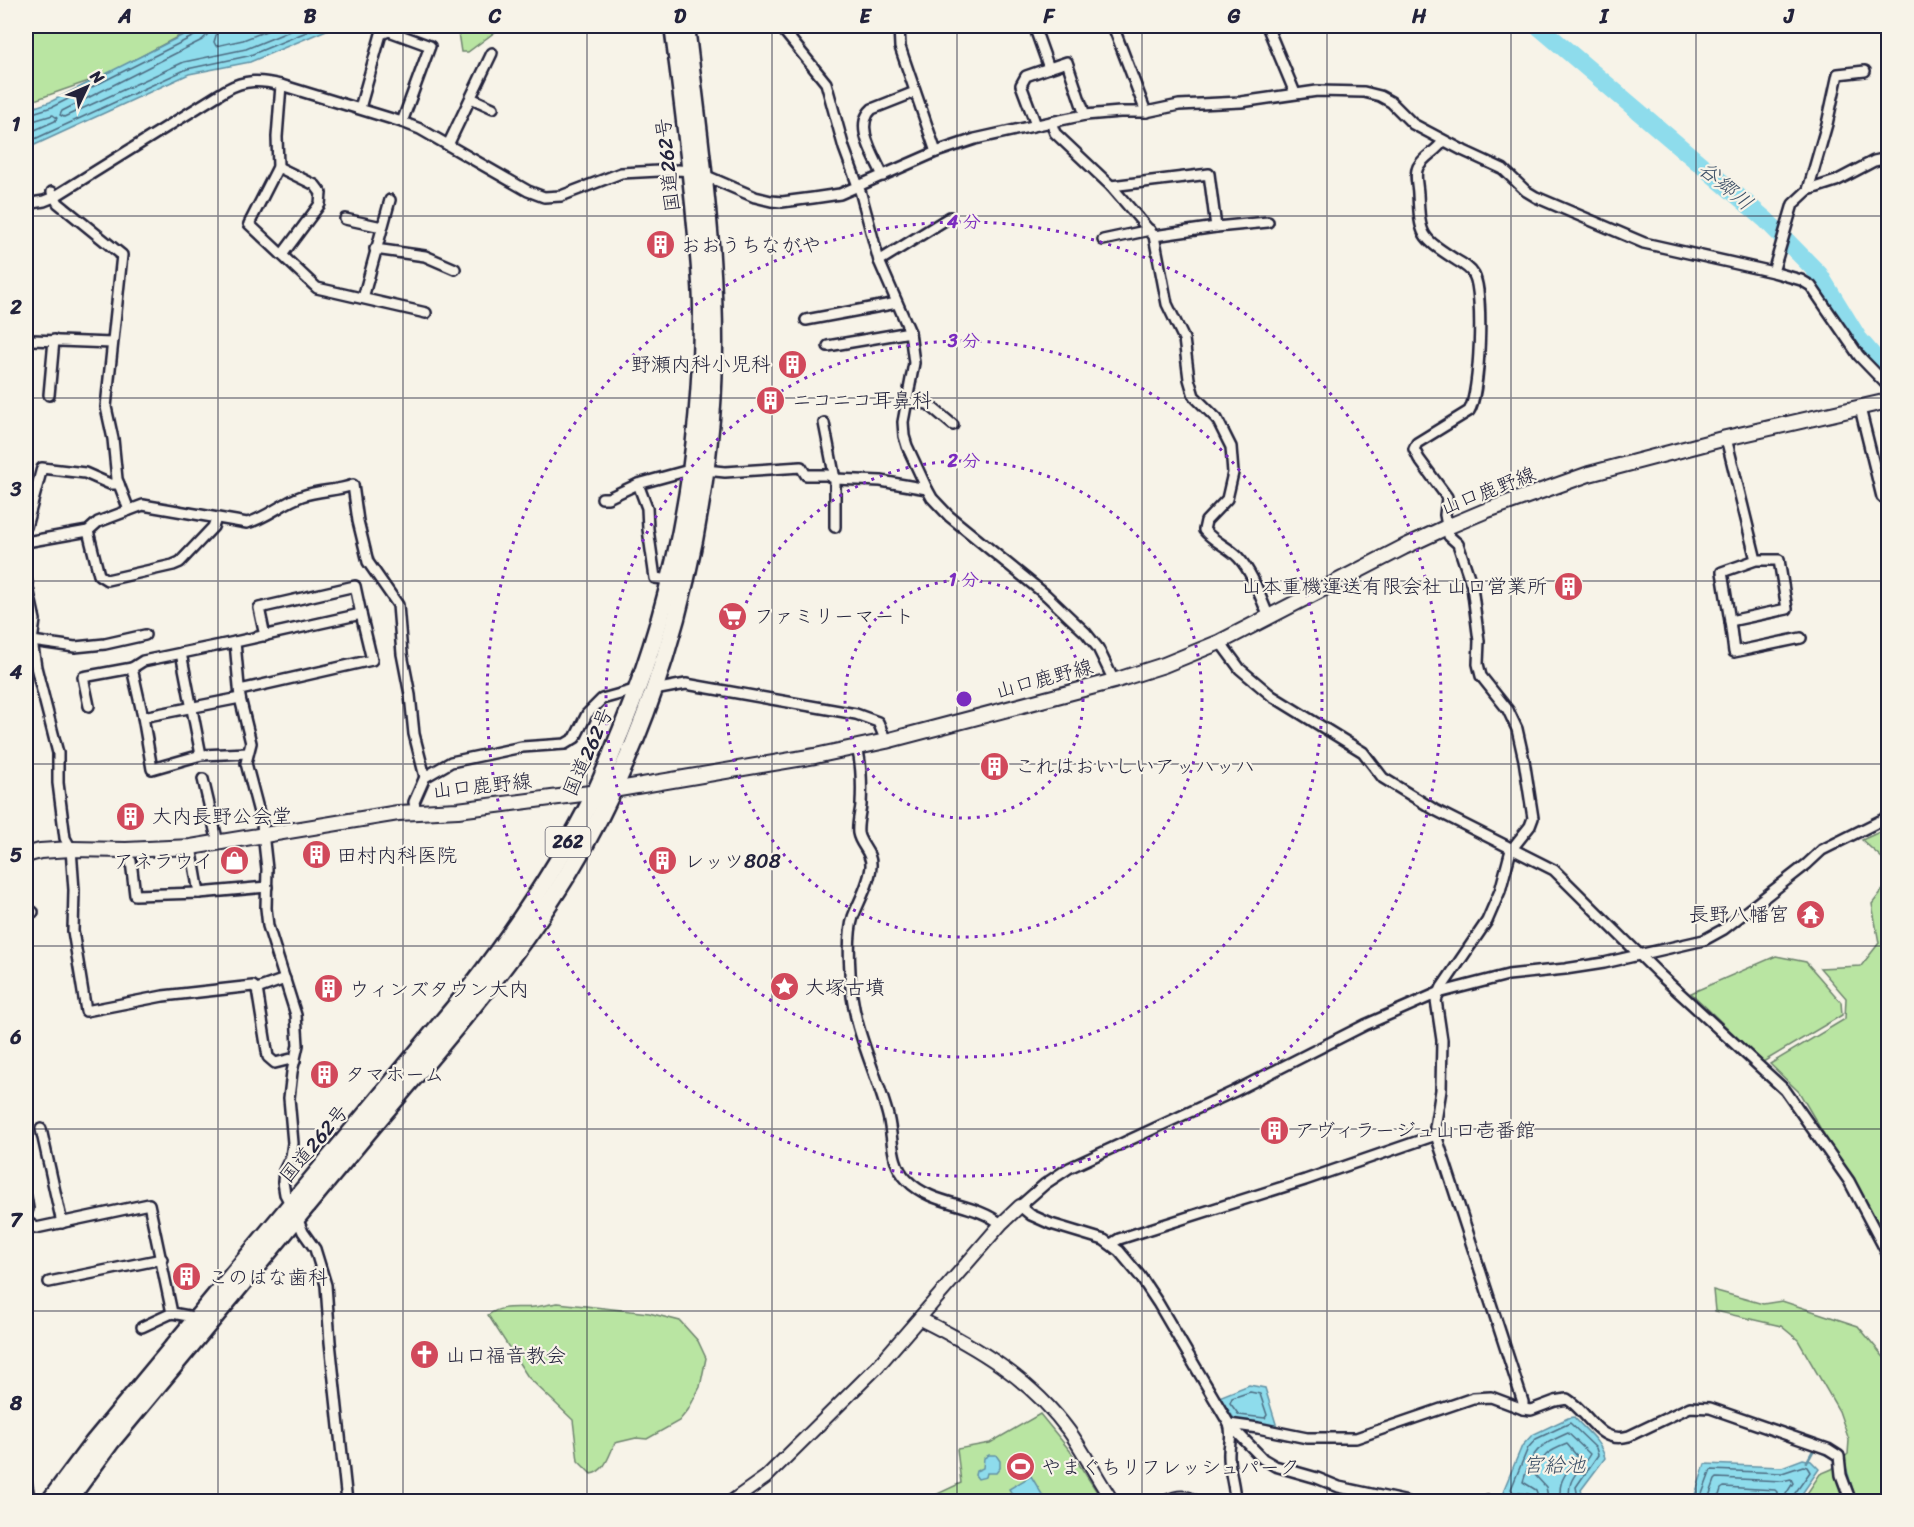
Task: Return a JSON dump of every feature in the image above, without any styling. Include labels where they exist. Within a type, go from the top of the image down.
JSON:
[{"type":"highway","name":"国道262号","points":[[646,689],[660,622],[711,416],[714,312],[697,173],[673,26]]},
{"type":"highway","name":"国道262号","points":[[686,26],[697,173]]},
{"type":"highway","name":"国道262号","points":[[49,1502],[93,1443],[202,1320],[506,963],[567,875],[669,640],[685,579],[699,469]]},
{"type":"highway","name":"国道262号","points":[[67,1502],[202,1320]]},
{"type":"main road","name":"山口鹿野線","points":[[26,855],[40,851],[70,849],[126,850],[190,847],[398,813],[490,806],[604,791],[815,756],[886,741],[1114,681],[1164,665],[1220,642],[1447,527],[1588,474],[1726,438],[1888,401]]},
{"type":"street","points":[[780,26],[825,83],[857,188],[861,194],[879,261],[910,332],[914,363],[903,422],[904,436],[927,489],[932,498],[949,516],[1047,595],[1086,633],[1098,648],[1114,681]]},
{"type":"street","points":[[899,26],[900,47],[936,152]]},
{"type":"street","points":[[1034,26],[1049,68]]},
{"type":"street","points":[[1113,26],[1122,55],[1143,100],[1146,112]]},
{"type":"street","points":[[1267,26],[1295,93]]},
{"type":"street","points":[[360,108],[381,34],[389,31],[430,46],[402,122]]},
{"type":"street","points":[[448,145],[492,53]]},
{"type":"street","points":[[1036,125],[1022,85],[1026,76],[1067,62],[1085,115]]},
{"type":"street","points":[[1808,190],[1827,124],[1838,74],[1866,71]]},
{"type":"street","points":[[26,204],[44,201],[238,83],[263,80],[360,108],[420,129],[528,191],[544,197],[576,192],[621,173],[661,170],[697,173],[755,197],[782,202],[840,194],[936,152],[975,139],[1085,115],[1146,112],[1179,105],[1241,102],[1317,91],[1364,92],[1380,96],[1391,102],[1413,124],[1443,141],[1503,169],[1526,191],[1536,197],[1644,243],[1801,280],[1811,286],[1859,356],[1888,386]]},
{"type":"street","points":[[281,85],[277,137],[278,167],[249,224],[317,288],[426,313]]},
{"type":"street","points":[[883,176],[867,142],[864,123],[867,113],[915,92]]},
{"type":"street","points":[[471,98],[493,108]]},
{"type":"street","points":[[1051,122],[1055,133],[1111,186],[1152,233],[1165,294],[1184,339],[1189,379],[1194,396],[1217,419],[1231,447],[1233,473],[1227,499],[1206,521],[1204,530],[1211,539],[1237,556],[1248,570],[1269,617]]},
{"type":"street","points":[[1443,141],[1419,164],[1416,172],[1418,212],[1420,226],[1431,244],[1469,268],[1475,277],[1481,315],[1475,388],[1472,406],[1468,411],[1417,443],[1414,449],[1447,497],[1445,515],[1449,536],[1458,544],[1472,586],[1481,676],[1508,710],[1517,729],[1533,818],[1530,826],[1511,850],[1500,891],[1487,921],[1438,993],[1436,1000],[1442,1040],[1441,1090],[1435,1127],[1523,1402],[1522,1409]]},
{"type":"street","points":[[1773,272],[1793,204],[1808,190],[1836,182],[1874,161],[1888,158]]},
{"type":"street","points":[[278,167],[315,185],[321,193],[320,204],[282,255]]},
{"type":"street","points":[[1111,186],[1209,174],[1216,227]]},
{"type":"street","points":[[53,195],[58,203],[122,255],[106,407],[119,484],[129,510]]},
{"type":"street","points":[[363,297],[390,200]]},
{"type":"street","points":[[879,261],[950,217]]},
{"type":"street","points":[[345,219],[382,227]]},
{"type":"street","points":[[1103,240],[1268,222]]},
{"type":"street","points":[[375,249],[425,256],[455,269]]},
{"type":"street","points":[[806,320],[897,303]]},
{"type":"street","points":[[828,346],[910,332]]},
{"type":"street","points":[[32,340],[112,343]]},
{"type":"street","points":[[49,395],[54,340]]},
{"type":"street","points":[[907,401],[928,404],[953,425]]},
{"type":"street","points":[[1860,408],[1882,497],[1888,495]]},
{"type":"street","points":[[824,423],[835,479],[835,526]]},
{"type":"street","points":[[1726,438],[1756,560]]},
{"type":"street","points":[[602,498],[608,498],[638,484],[699,469],[754,471],[801,467],[806,475],[881,481],[927,489]]},
{"type":"street","points":[[26,527],[42,468],[85,473],[110,484],[119,484]]},
{"type":"street","points":[[638,484],[647,508],[655,578],[671,580]]},
{"type":"street","points":[[26,542],[88,531],[98,522],[143,505],[247,523],[258,521],[302,496],[353,485],[358,521],[368,562],[398,604],[402,654],[410,695],[414,734],[425,777]]},
{"type":"street","points":[[88,531],[99,575],[107,580],[180,562],[213,527],[216,519]]},
{"type":"street","points":[[1730,621],[1787,609],[1779,561],[1756,560],[1722,572],[1734,652],[1801,638]]},
{"type":"street","points":[[26,579],[27,596],[35,620],[32,641],[36,667],[58,753],[58,783],[65,838],[70,849],[74,890],[73,931],[86,1011],[163,996],[253,986],[257,989],[285,979]]},
{"type":"street","points":[[143,717],[191,708],[372,660],[355,586],[259,608],[265,636]]},
{"type":"street","points":[[89,706],[84,677],[132,668],[143,661],[361,614]]},
{"type":"street","points":[[32,641],[75,647],[105,644],[146,634]]},
{"type":"street","points":[[235,642],[240,694],[251,743],[246,763],[262,824],[267,869],[268,926],[296,1015],[298,1045],[289,1098],[291,1157],[284,1171],[283,1182],[285,1194],[303,1232],[315,1249],[326,1285],[347,1502]]},
{"type":"street","points":[[1220,642],[1248,676],[1272,696],[1363,752],[1383,778],[1435,810],[1554,870],[1589,906],[1785,1090],[1849,1181],[1888,1255]]},
{"type":"street","points":[[181,653],[201,755]]},
{"type":"street","points":[[132,668],[152,769],[201,755],[249,753]]},
{"type":"street","points":[[416,812],[414,802],[425,777],[451,762],[522,747],[566,744],[575,738],[587,714],[602,699],[646,689],[686,684],[856,714],[878,722],[886,741]]},
{"type":"street","points":[[857,747],[862,782],[858,832],[861,842],[868,850],[871,866],[852,920],[850,972],[858,1031],[891,1126],[894,1157],[907,1181],[920,1190],[975,1209],[1001,1224]]},
{"type":"street","points":[[203,779],[218,843]]},
{"type":"street","points":[[731,1502],[754,1487],[877,1367],[1001,1224],[1045,1184],[1069,1168],[1233,1092],[1365,1025],[1438,993],[1508,975],[1565,969],[1641,955],[1704,940],[1724,929],[1822,850],[1888,817]]},
{"type":"street","points":[[190,847],[200,893]]},
{"type":"street","points":[[131,861],[135,895],[200,893],[267,887]]},
{"type":"street","points":[[257,989],[268,1058],[275,1063],[295,1060]]},
{"type":"street","points":[[41,1129],[62,1223]]},
{"type":"street","points":[[1112,1244],[1119,1239],[1305,1180],[1436,1135]]},
{"type":"street","points":[[26,1197],[28,1209],[26,1214]]},
{"type":"street","points":[[26,1221],[36,1228],[149,1203],[172,1313]]},
{"type":"street","points":[[1020,1206],[1031,1215],[1052,1224],[1112,1244],[1146,1285],[1229,1424],[1263,1459],[1275,1466],[1339,1487],[1408,1502]]},
{"type":"street","points":[[49,1282],[162,1259]]},
{"type":"street","points":[[142,1327],[172,1313],[202,1320]]},
{"type":"street","points":[[920,1319],[961,1339],[997,1361],[1016,1376],[1069,1431],[1113,1502]]},
{"type":"street","points":[[1229,1424],[1321,1440],[1356,1438],[1473,1398],[1491,1397],[1522,1409],[1535,1409],[1555,1401],[1567,1400],[1577,1407],[1597,1429],[1619,1439],[1690,1407],[1710,1408],[1827,1449],[1839,1456],[1841,1475],[1851,1502]]},
{"type":"street","points":[[1229,1424],[1232,1434],[1228,1453],[1236,1502]]},
{"type":"street","points":[[26,1481],[30,1502]]},
{"type":"street","points":[[1166,1502],[1182,1497],[1190,1498],[1195,1502]]},
{"type":"green space","points":[[26,26],[198,26],[106,75],[26,103]]},
{"type":"green space","points":[[457,26],[503,26],[468,52],[461,52]]},
{"type":"green space","points":[[1888,828],[1888,874],[1883,859],[1862,840]]},
{"type":"green space","points":[[1888,883],[1888,1243],[1799,1092],[1770,1064],[1845,1019],[1846,998],[1820,968],[1861,966],[1879,943],[1872,904]]},
{"type":"green space","points":[[1776,956],[1806,962],[1841,1002],[1842,1015],[1763,1062],[1691,993]]},
{"type":"green space","points":[[1713,1290],[1763,1304],[1782,1301],[1858,1326],[1887,1361],[1888,1501],[1802,1501],[1820,1474],[1832,1469],[1848,1454],[1849,1440],[1839,1411],[1798,1340],[1781,1326],[1715,1311]]},
{"type":"green space","points":[[558,1303],[649,1313],[680,1321],[698,1341],[706,1358],[700,1387],[688,1410],[679,1421],[647,1439],[636,1438],[615,1443],[604,1466],[591,1474],[578,1461],[573,1420],[528,1377],[488,1315],[499,1309]]},
{"type":"green space","name":"やまぐちリフレッシュパーク","points":[[1040,1414],[1071,1452],[1103,1501],[927,1502],[933,1496],[961,1483],[957,1449],[990,1443]]},
{"type":"water","points":[[201,26],[336,26],[250,62],[189,74],[26,149],[26,110],[50,102]]},
{"type":"water","points":[[1249,1385],[1265,1388],[1277,1427],[1235,1420],[1219,1397]]},
{"type":"water","name":"宮給池","points":[[1574,1417],[1596,1441],[1605,1458],[1581,1490],[1585,1501],[1541,1501],[1518,1497],[1505,1499],[1504,1489],[1522,1446],[1532,1435]]},
{"type":"water","points":[[996,1455],[1000,1461],[1000,1468],[996,1473],[987,1473],[986,1477],[978,1479],[975,1475],[976,1471],[983,1468],[984,1458]]},
{"type":"water","points":[[1803,1459],[1811,1461],[1819,1469],[1797,1501],[1693,1501],[1705,1464],[1782,1467]]},
{"type":"water","points":[[1031,1476],[1046,1501],[1016,1501],[1009,1489]]},
{"type":"waterway","name":"谷郷川","points":[[1538,26],[1766,220],[1819,274],[1858,338],[1888,369]]},
{"type":"waterway","points":[[1807,1462],[1814,1449],[1844,1463],[1855,1500]]},
{"type":"place","name":"おおうちながや","points":[[660,245]]},
{"type":"place","name":"野瀬内科小児科","points":[[792,364]]},
{"type":"place","name":"ニコニコ耳鼻科","points":[[771,400]]},
{"type":"place","name":"山本重機運送有限会社 山口営業所","points":[[1568,586]]},
{"type":"place","name":"ファミリーマート","points":[[733,616]]},
{"type":"place","name":"これはおいしいアッハッハ","points":[[994,766]]},
{"type":"place","name":"大内長野公会堂","points":[[131,816]]},
{"type":"place","name":"田村内科医院","points":[[316,855]]},
{"type":"place","name":"アネラウイ","points":[[234,861]]},
{"type":"place","name":"レッツ808","points":[[663,861]]},
{"type":"place","name":"長野八幡宮","points":[[1810,914]]},
{"type":"place","name":"大塚古墳","points":[[784,987]]},
{"type":"place","name":"ウィンズタウン大内","points":[[328,989]]},
{"type":"place","name":"タマホーム","points":[[324,1074]]},
{"type":"place","name":"アヴィラージュ山口壱番館","points":[[1274,1130]]},
{"type":"place","name":"このはな歯科","points":[[187,1277]]},
{"type":"place","name":"山口福音教会","points":[[425,1355]]},
{"type":"place","name":"やまぐちリフレッシュパーク","points":[[1020,1467]]}]
